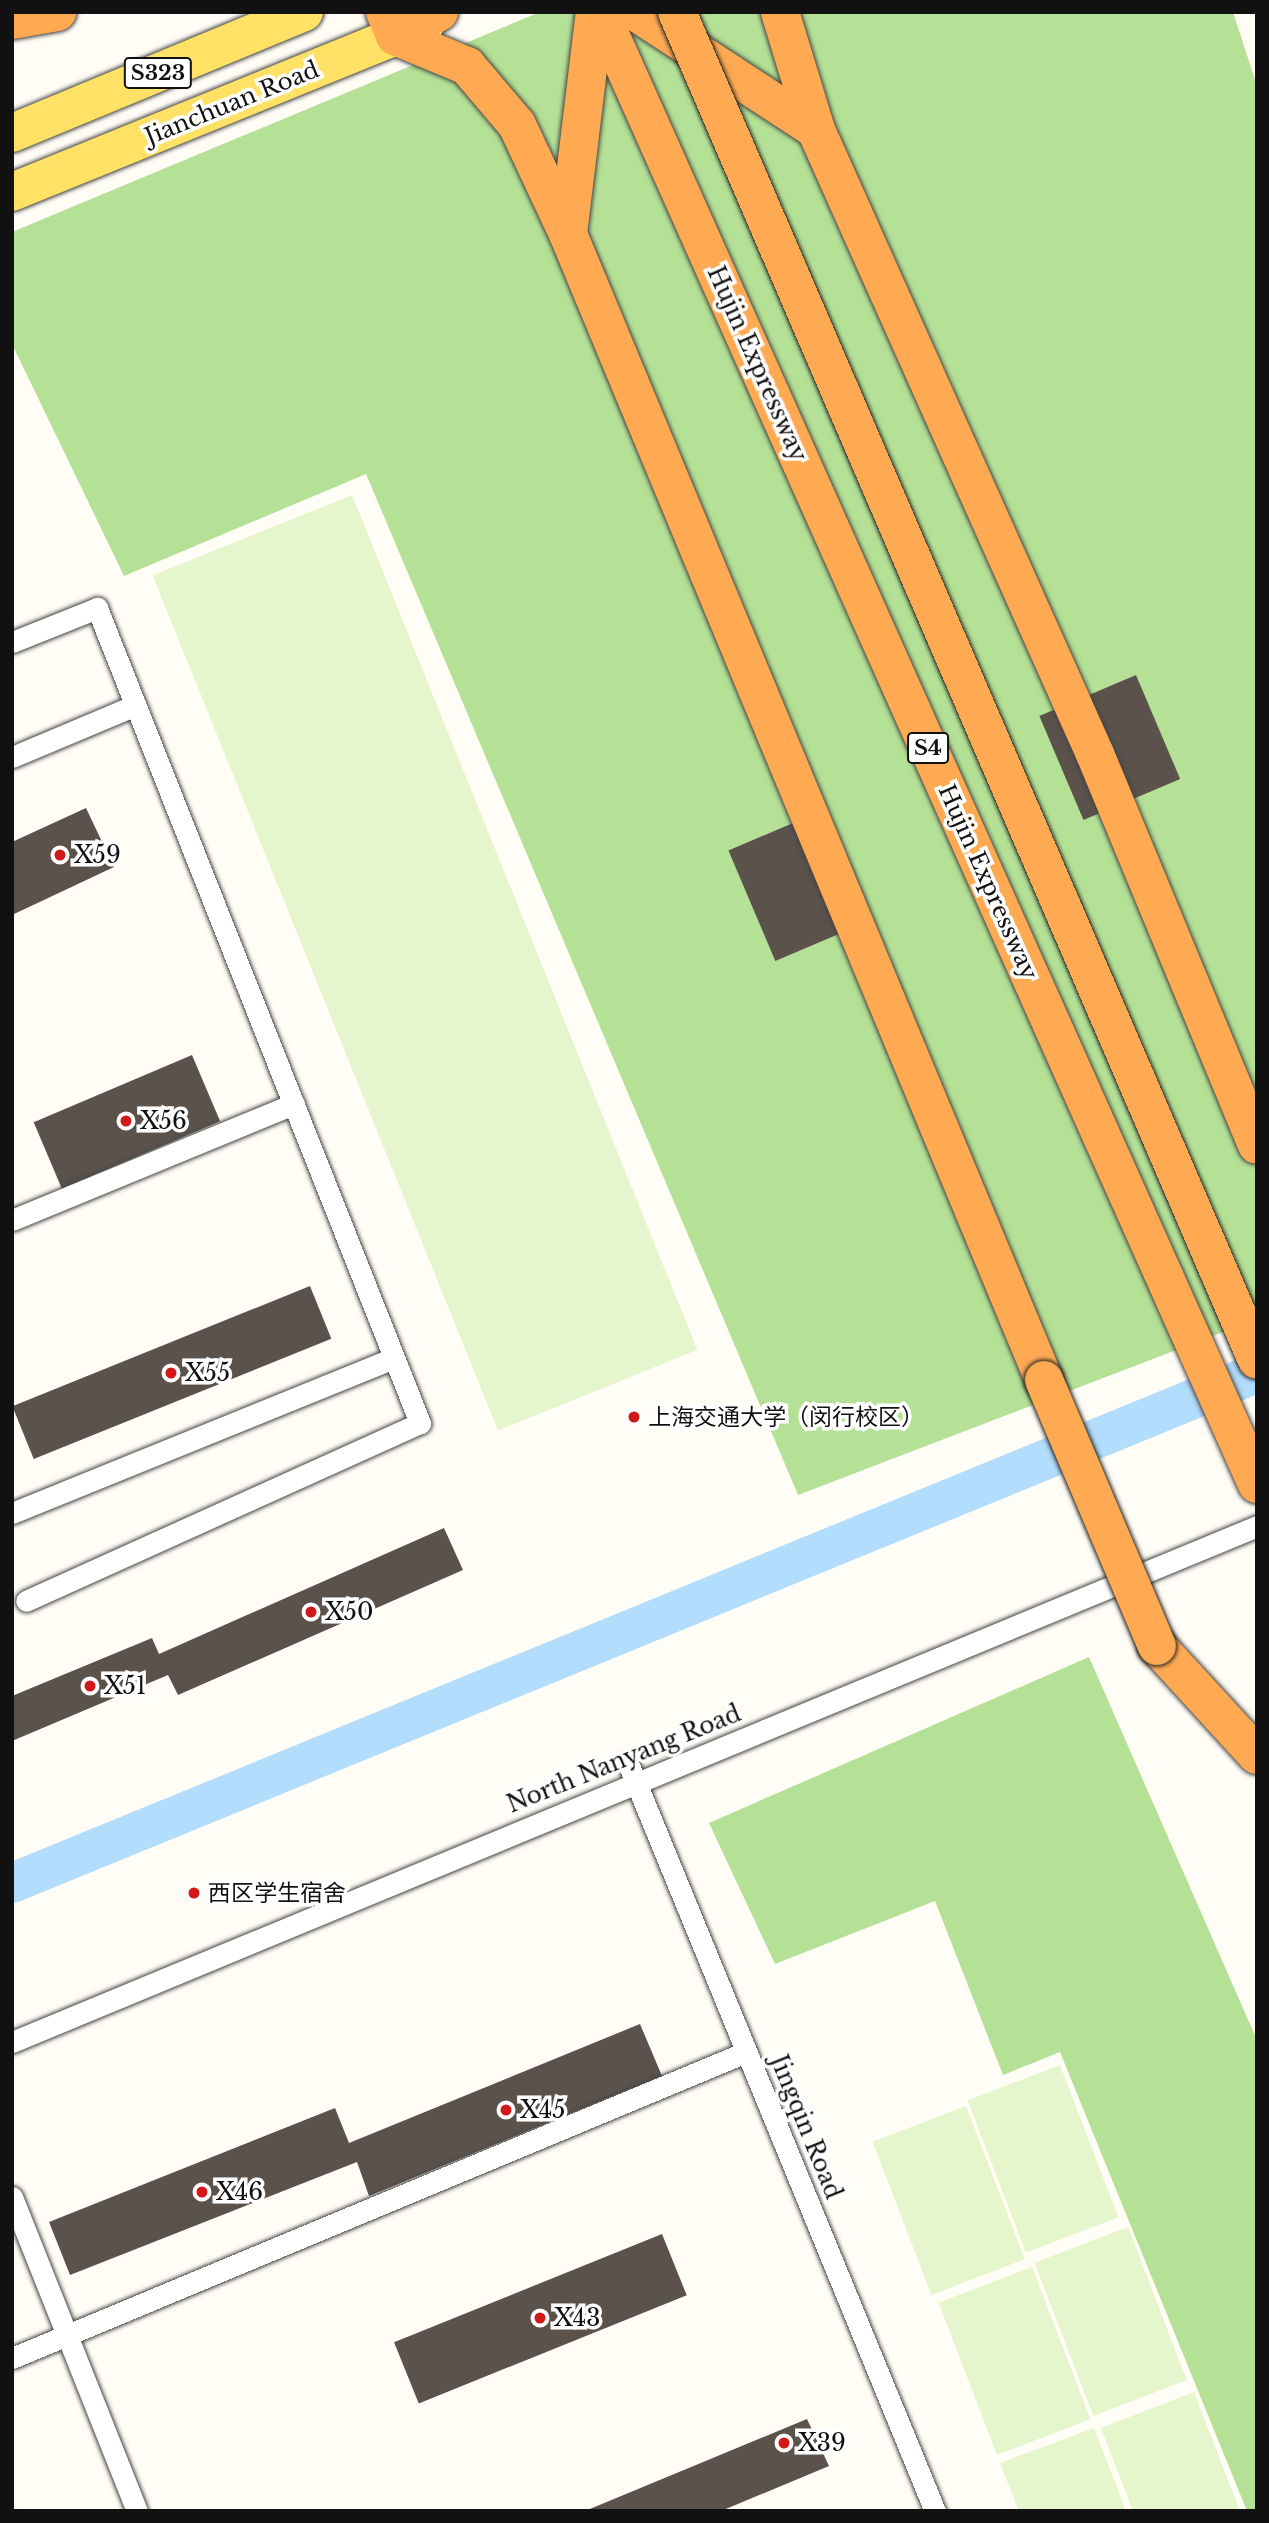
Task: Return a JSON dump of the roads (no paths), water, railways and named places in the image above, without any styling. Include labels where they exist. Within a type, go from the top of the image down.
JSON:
[{"type":"highway","points":[[12,20],[57,12]]},
{"type":"highway","points":[[390,24],[439,12]]},
{"type":"highway","points":[[568,234],[597,12]]},
{"type":"highway","name":"Hujin Expressway","points":[[597,12],[1257,1484]]},
{"type":"highway","points":[[636,12],[817,130]]},
{"type":"highway","name":"S4","points":[[677,12],[1257,1360]]},
{"type":"highway","points":[[780,12],[817,130],[1095,754],[1257,1145]]},
{"type":"highway","points":[[390,24],[467,66],[517,125],[568,234],[1157,1646],[1257,1755]]},
{"type":"main road","name":"S323","points":[[12,133],[304,12]]},
{"type":"main road","name":"Jianchuan Road","points":[[12,192],[390,24],[452,12]]},
{"type":"lane","points":[[12,642],[97,608],[420,1423],[26,1601]]},
{"type":"lane","points":[[12,757],[136,705]]},
{"type":"lane","points":[[12,1220],[294,1104]]},
{"type":"lane","points":[[12,1513],[394,1358]]},
{"type":"lane","name":"North Nanyang Road","points":[[12,2042],[1257,1526]]},
{"type":"lane","name":"Jingqin Road","points":[[628,1763],[935,2511]]},
{"type":"lane","points":[[12,2358],[747,2052]]},
{"type":"lane","points":[[12,2197],[137,2511]]},
{"type":"waterway","points":[[12,1883],[1257,1373]]},
{"type":"place","name":"X59","points":[[60,855]]},
{"type":"place","name":"X56","points":[[126,1121]]},
{"type":"place","name":"X55","points":[[171,1373]]},
{"type":"place","name":"上海交通大学（闵行校区）","points":[[634,1417]]},
{"type":"place","name":"X50","points":[[311,1612]]},
{"type":"place","name":"X51","points":[[90,1686]]},
{"type":"place","name":"西区学生宿舍","points":[[194,1893]]},
{"type":"place","name":"X45","points":[[506,2110]]},
{"type":"place","name":"X46","points":[[202,2192]]},
{"type":"place","name":"X43","points":[[540,2318]]},
{"type":"place","name":"X39","points":[[784,2443]]}]
